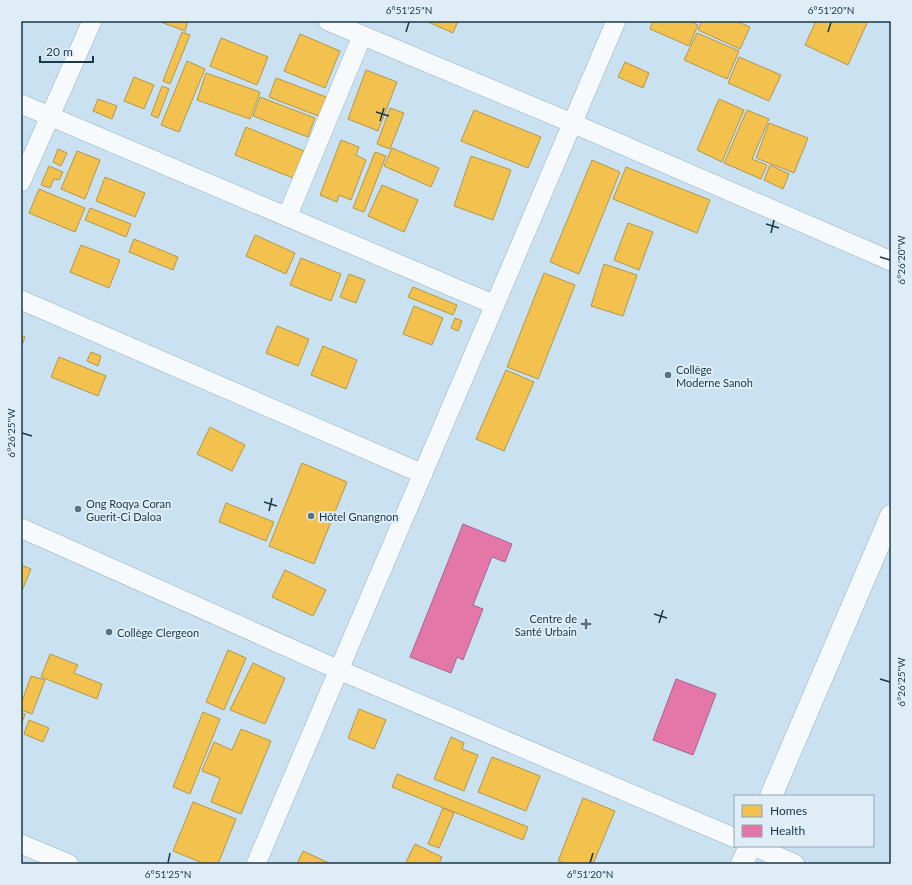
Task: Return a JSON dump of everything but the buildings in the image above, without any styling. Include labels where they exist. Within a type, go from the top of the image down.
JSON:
[{"type":"street","points":[[21,182],[92,21]]},
{"type":"street","points":[[328,21],[572,123],[891,262]]},
{"type":"street","points":[[256,864],[616,21]]},
{"type":"street","points":[[287,217],[362,36]]},
{"type":"street","points":[[21,104],[495,305]]},
{"type":"street","points":[[21,300],[422,474]]},
{"type":"street","points":[[771,795],[890,523]]},
{"type":"street","points":[[21,528],[339,670],[734,838]]},
{"type":"street","points":[[21,844],[69,864]]},
{"type":"street","points":[[742,864],[750,847]]},
{"type":"street","points":[[755,847],[795,864]]},
{"type":"place","name":"Collège Moderne Sanoh","points":[[668,375]]},
{"type":"place","name":"Ong Roqya Coran Guerit-Ci Daloa","points":[[78,509]]},
{"type":"place","name":"Hôtel Gnangnon","points":[[311,516]]},
{"type":"place","name":"Centre de Santé Urbain","points":[[586,624]]},
{"type":"place","name":"Collège Clergeon","points":[[109,632]]}]
